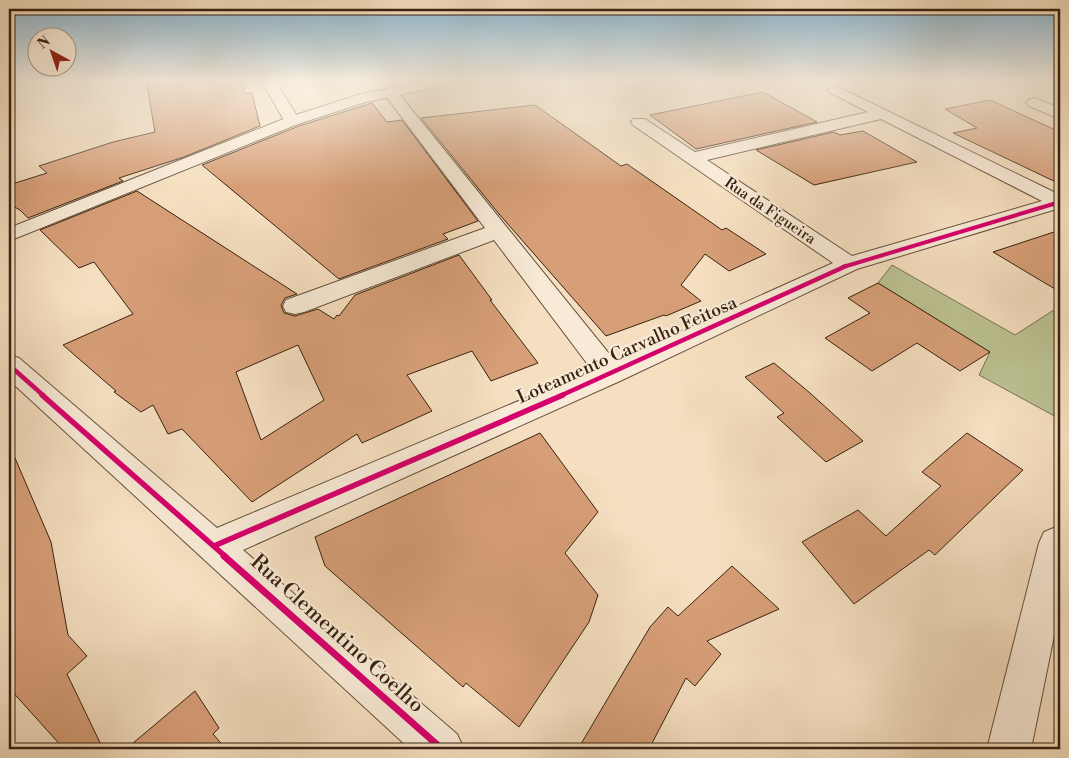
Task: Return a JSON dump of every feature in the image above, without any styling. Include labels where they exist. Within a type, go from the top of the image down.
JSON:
[{"type":"street","points":[[289,115],[292,121]]},
{"type":"street","points":[[9,235],[309,115]]},
{"type":"street","name":"Loteamento Carvalho Feitosa","points":[[408,115],[610,374]]},
{"type":"street","name":"Rua da Figueira","points":[[690,158],[876,115]]},
{"type":"street","points":[[885,115],[1060,202]]},
{"type":"street","name":"Rua da Figueira","points":[[639,122],[849,264]]},
{"type":"street","name":"Loteamento Carvalho Feitosa","points":[[214,546],[610,374],[849,264],[1060,202]]},
{"type":"street","points":[[295,306],[498,230]]},
{"type":"street","name":"Rua Clementino Coelho","points":[[9,365],[442,749]]},
{"type":"street","points":[[1009,749],[1056,543]]},
{"type":"green space","points":[[892,265],[1015,335],[1060,306],[1060,419],[979,375],[990,352],[878,283]]},
{"type":"building","points":[[152,115],[257,115],[260,126],[184,157],[119,178],[123,181],[28,218],[20,210],[9,204],[9,185],[47,173],[39,166],[113,142],[155,132]]},
{"type":"building","points":[[333,115],[382,115],[387,122],[402,120],[478,221],[443,234],[448,239],[339,279],[202,165],[299,126]]},
{"type":"building","points":[[444,115],[550,115],[621,166],[627,164],[722,230],[726,228],[766,254],[729,271],[705,254],[681,285],[701,301],[666,316],[664,315],[606,336],[499,214],[421,118]]},
{"type":"building","points":[[651,115],[805,115],[817,122],[696,149]]},
{"type":"building","points":[[956,115],[1024,115],[1060,132],[1060,184],[953,133],[977,128]]},
{"type":"building","points":[[863,131],[917,162],[814,185],[756,150],[834,132],[840,135]]},
{"type":"building","points":[[137,191],[297,294],[285,298],[281,305],[284,313],[295,316],[318,309],[334,319],[337,315],[339,316],[355,295],[459,255],[492,300],[490,300],[538,363],[491,381],[472,351],[407,375],[432,411],[362,443],[357,434],[252,502],[182,429],[168,434],[153,405],[141,412],[114,392],[116,391],[63,345],[133,314],[94,262],[79,268],[40,230]],"holes":[[[298,345],[324,400],[261,440],[236,372]]]},
{"type":"building","points":[[1060,230],[1060,292],[993,252]]},
{"type":"building","points":[[878,283],[990,352],[960,371],[917,343],[872,371],[825,338],[870,313],[848,298]]},
{"type":"building","points":[[774,363],[863,441],[826,462],[777,417],[784,413],[745,377]]},
{"type":"building","points":[[540,433],[598,512],[565,553],[598,595],[589,622],[519,727],[466,683],[463,687],[325,566],[315,537]]},
{"type":"building","points":[[967,433],[1023,470],[935,555],[929,550],[854,604],[802,542],[858,510],[886,536],[941,486],[922,472]]},
{"type":"building","points":[[9,444],[51,542],[68,635],[87,656],[67,674],[103,749],[64,749],[9,688]]},
{"type":"building","points":[[732,566],[779,609],[707,641],[721,654],[695,686],[686,678],[649,749],[578,749],[650,627],[668,607],[678,616]]},
{"type":"building","points":[[195,691],[219,728],[213,734],[226,749],[126,749]]},
{"type":"cycle path","points":[[214,546],[610,374],[849,264],[1060,202]]},
{"type":"cycle path","points":[[9,365],[442,749]]}]
